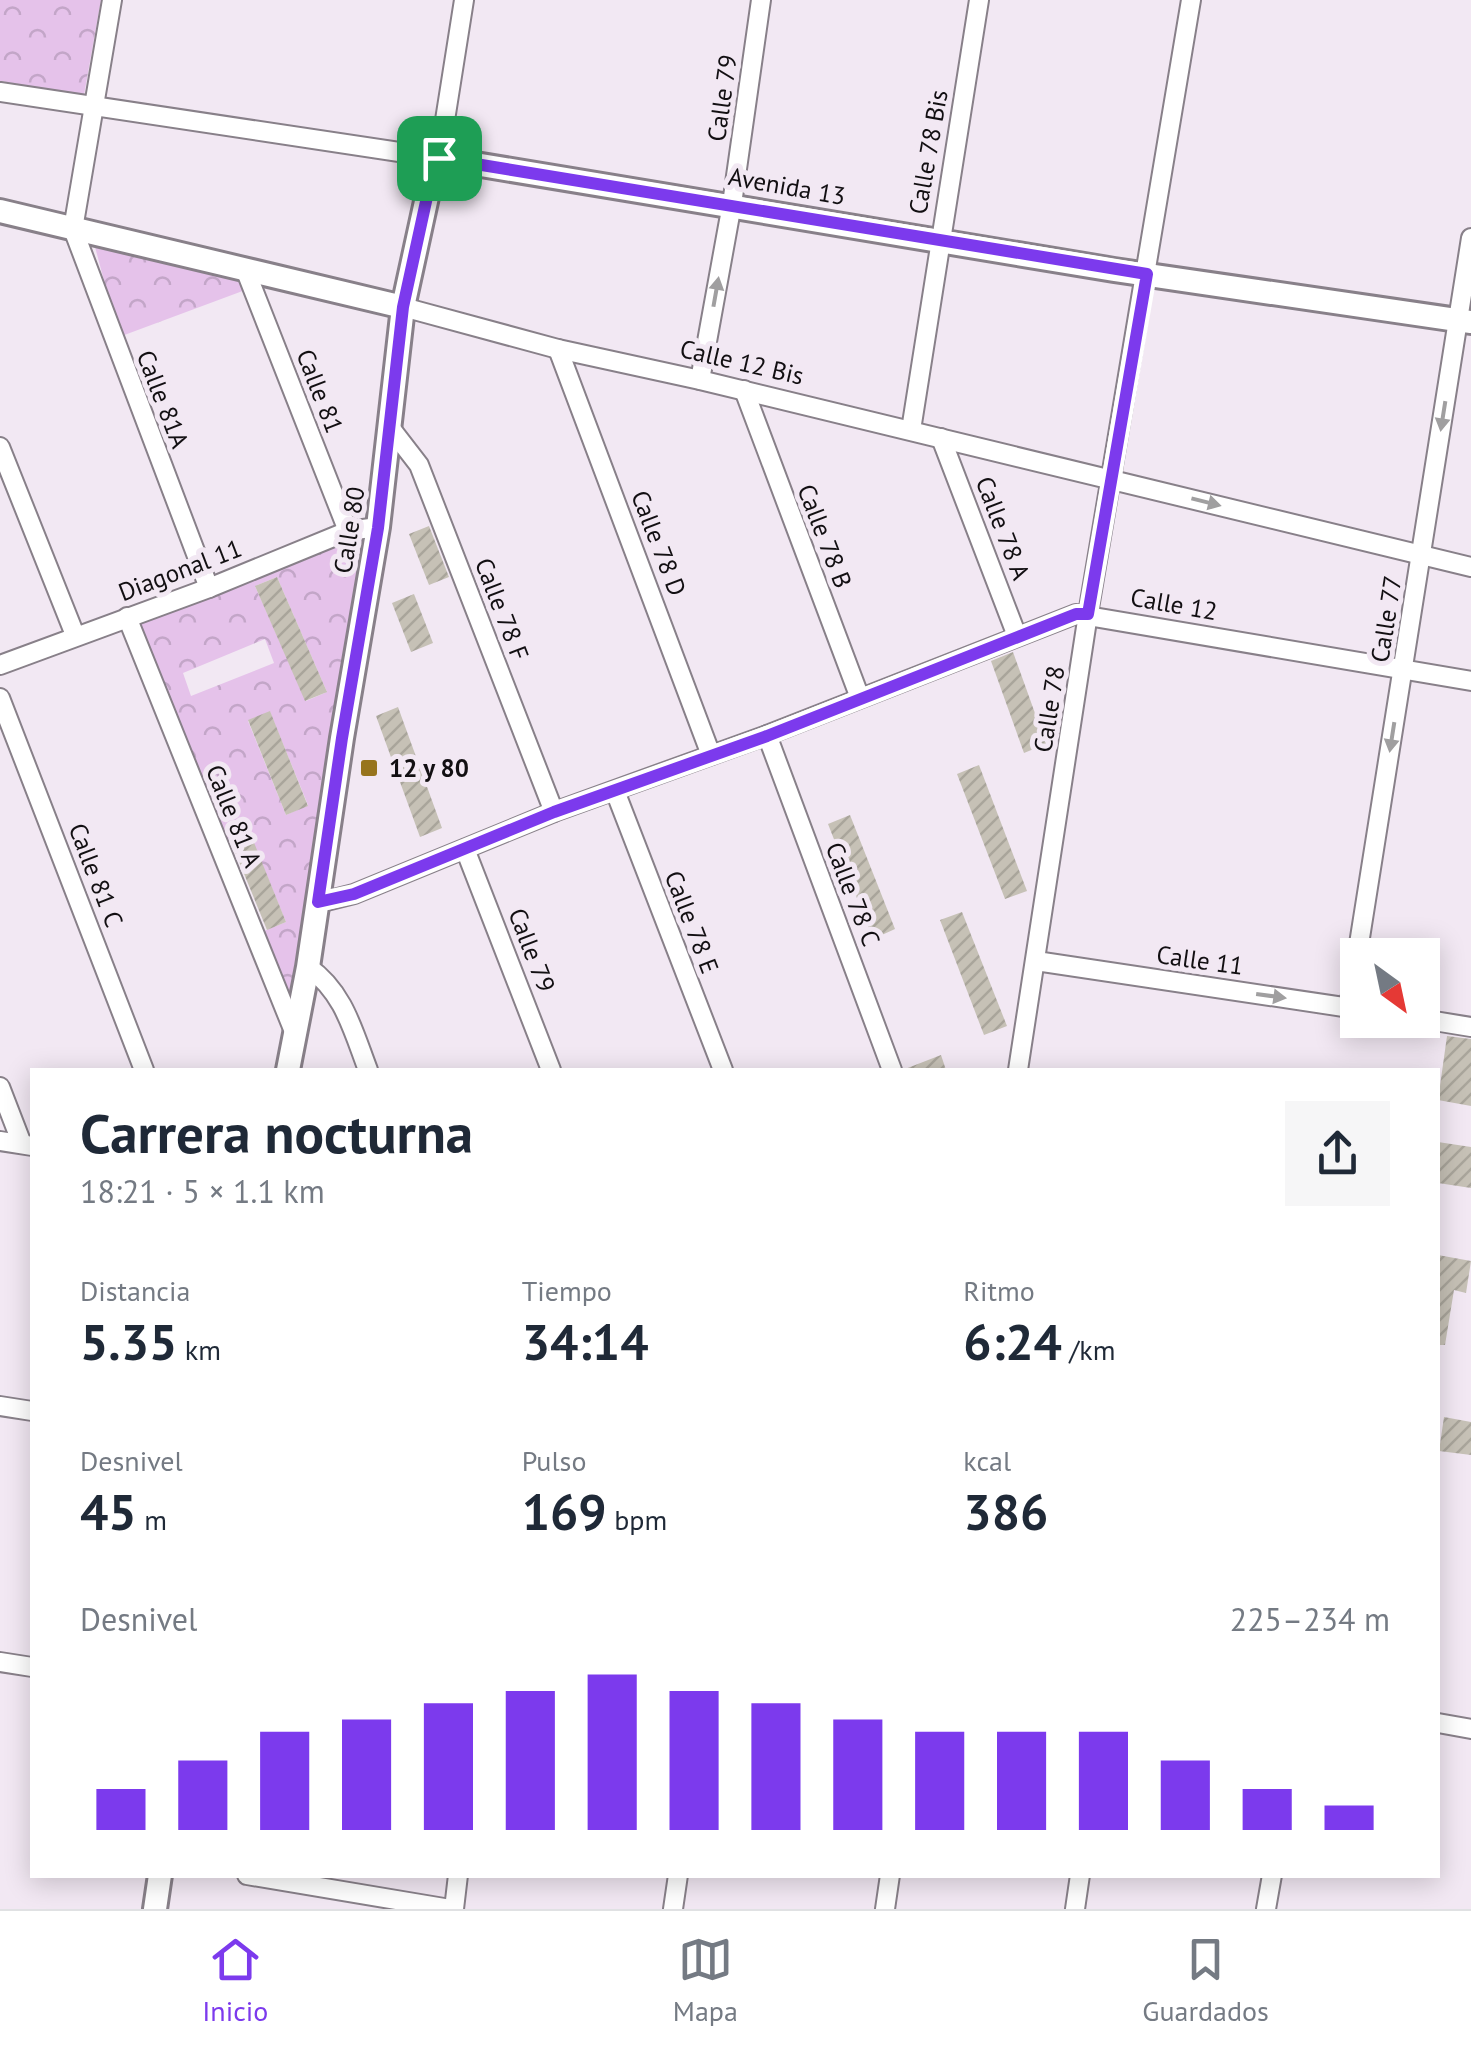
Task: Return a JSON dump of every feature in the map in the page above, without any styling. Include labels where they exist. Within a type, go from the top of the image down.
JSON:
[{"type":"street","points":[[73,228],[112,0]]},
{"type":"street","name":"Calle 80","points":[[288,1068],[378,528],[403,307],[432,174],[439,158],[464,0]]},
{"type":"street","name":"Calle 79","points":[[700,380],[732,204],[761,0]]},
{"type":"street","name":"Calle 78 Bis","points":[[911,430],[938,240],[979,0]]},
{"type":"street","name":"Calle 78","points":[[1018,1068],[1088,614],[1191,0]]},
{"type":"street","name":"Avenida 13","points":[[0,92],[1464,321]]},
{"type":"street","name":"Calle 12 Bis","points":[[0,212],[1471,567]]},
{"type":"street","name":"Calle 81A","points":[[73,228],[209,588]]},
{"type":"street","name":"Calle 77","points":[[1363,938],[1421,555],[1464,321],[1471,238]]},
{"type":"street","name":"Calle 81","points":[[245,269],[348,531]]},
{"type":"street","name":"Calle 78 D","points":[[558,349],[710,755]]},
{"type":"street","name":"Calle 78 B","points":[[744,390],[860,698]]},
{"type":"street","name":"Calle 78 F","points":[[392,430],[418,465],[554,812]]},
{"type":"street","name":"Calle 78 A","points":[[941,438],[1017,636]]},
{"type":"street","points":[[0,447],[75,635]]},
{"type":"street","name":"Diagonal 11","points":[[0,665],[209,588],[348,531],[378,528]]},
{"type":"street","name":"Calle 12","points":[[318,902],[354,894],[554,812],[767,736],[1076,614],[1471,681]]},
{"type":"street","name":"Calle 81 A","points":[[127,617],[295,1034]]},
{"type":"street","name":"Calle 81 C","points":[[0,698],[143,1068]]},
{"type":"street","name":"Calle 78 C","points":[[767,736],[891,1068]]},
{"type":"street","name":"Calle 78 E","points":[[615,791],[722,1068]]},
{"type":"street","name":"Calle 79","points":[[465,849],[550,1068]]},
{"type":"street","name":"Calle 11","points":[[1036,961],[1340,1006]]},
{"type":"street","points":[[308,967],[339,996],[367,1068]]},
{"type":"street","points":[[1440,1022],[1471,1027]]},
{"type":"street","points":[[0,1087],[27,1145]]},
{"type":"street","points":[[0,1141],[27,1145]]},
{"type":"street","points":[[0,1406],[30,1411]]},
{"type":"street","points":[[0,1662],[30,1667]]},
{"type":"street","points":[[1440,1724],[1471,1729]]},
{"type":"street","points":[[155,1909],[160,1878]]},
{"type":"street","points":[[265,1878],[452,1909],[457,1878]]},
{"type":"street","points":[[673,1909],[678,1878]]},
{"type":"street","points":[[885,1909],[890,1878]]},
{"type":"street","points":[[1075,1909],[1080,1878]]},
{"type":"street","points":[[1266,1909],[1271,1878]]},
{"type":"green space","points":[[0,0],[101,0],[84,95],[0,81]]},
{"type":"green space","points":[[94,243],[241,271],[248,289],[119,337]]},
{"type":"green space","points":[[378,527],[295,1034],[127,617]],"holes":[[[277,577],[327,692],[306,701],[255,586]],[[265,639],[274,663],[191,696],[183,673]],[[270,712],[308,805],[286,815],[248,721]],[[248,830],[286,922],[264,931],[227,839]]]},
{"type":"building","points":[[429,526],[449,577],[429,585],[409,534]]},
{"type":"building","points":[[277,577],[327,692],[305,701],[255,586]]},
{"type":"building","points":[[414,594],[433,643],[411,652],[392,603]]},
{"type":"building","points":[[1013,652],[1046,744],[1024,753],[991,661]]},
{"type":"building","points":[[398,707],[442,828],[420,837],[376,716]]},
{"type":"building","points":[[270,711],[308,806],[286,815],[248,720]]},
{"type":"building","points":[[979,765],[1027,891],[1005,899],[957,774]]},
{"type":"building","points":[[850,815],[895,929],[873,939],[828,824]]},
{"type":"building","points":[[249,830],[286,922],[267,930],[229,837]]},
{"type":"building","points":[[962,912],[1007,1026],[984,1035],[940,920]]},
{"type":"building","points":[[1447,1036],[1471,1039],[1471,1106],[1440,1100]]},
{"type":"building","points":[[941,1055],[945,1068],[908,1068]]},
{"type":"building","points":[[1440,1142],[1471,1147],[1471,1188],[1440,1183]]},
{"type":"building","points":[[1440,1255],[1471,1261],[1466,1293],[1454,1290],[1445,1345],[1440,1345]]},
{"type":"building","points":[[1444,1417],[1471,1422],[1471,1455],[1440,1451]]},
{"type":"place","name":"12 y 80","points":[[369,768]]},
{"type":"route","points":[[439,158],[1147,274],[1088,614],[1076,614],[767,736],[554,812],[354,894],[318,902],[392,430],[403,307],[432,174],[439,158]]}]
